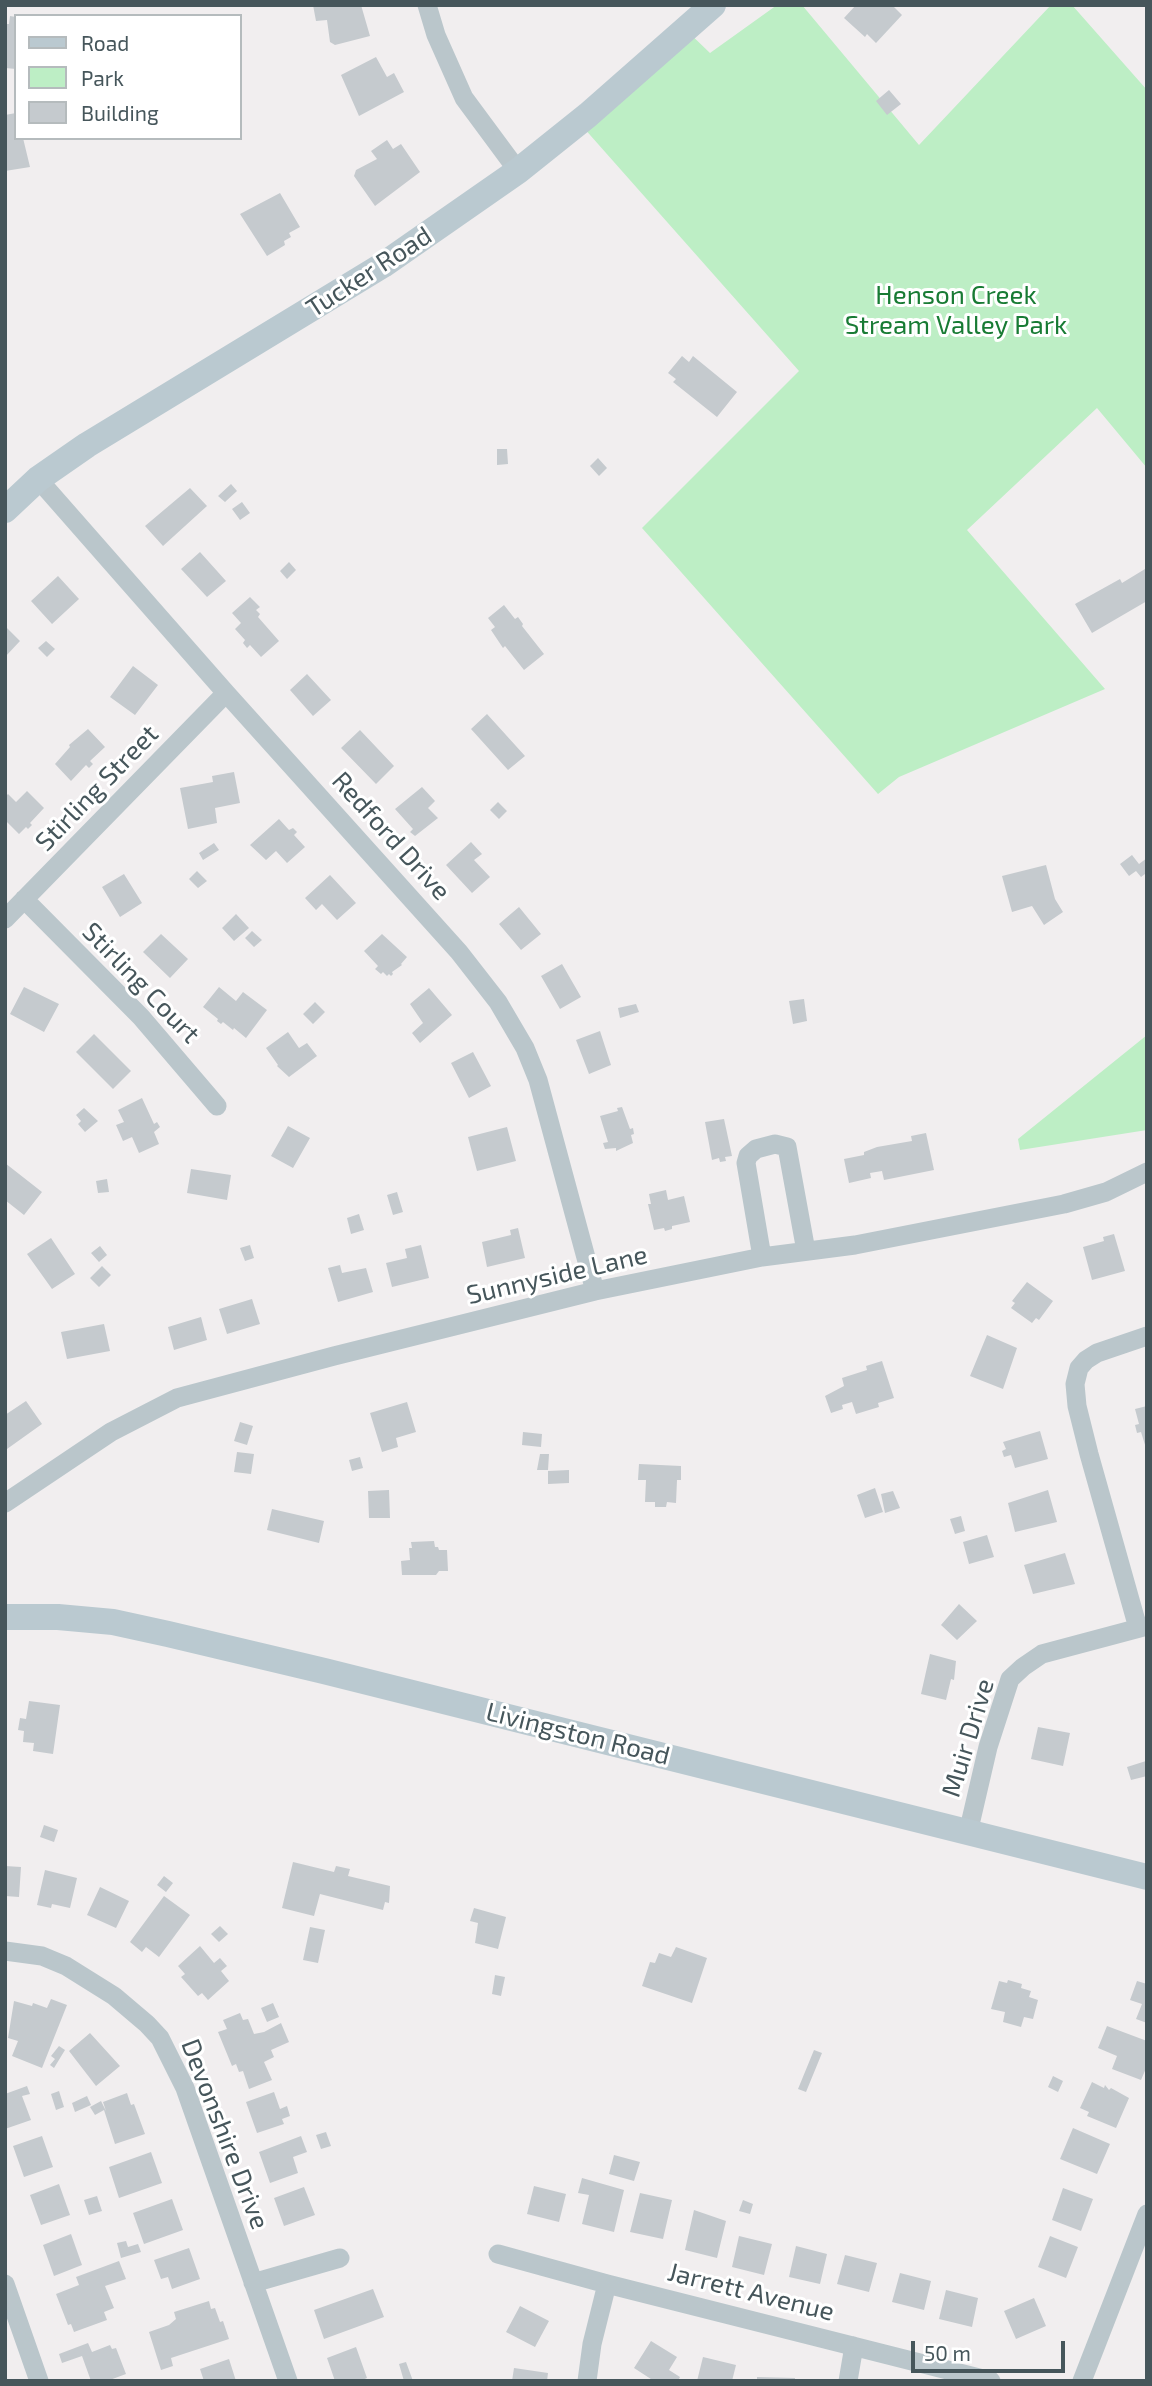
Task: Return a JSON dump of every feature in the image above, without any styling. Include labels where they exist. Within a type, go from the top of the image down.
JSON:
[{"type":"main road","name":"Tucker Road","points":[[5,510],[38,479],[90,443],[383,265],[518,171],[588,115],[712,5]]},
{"type":"main road","name":"Livingston Road","points":[[5,1617],[58,1617],[113,1622],[168,1634],[1147,1877]]},
{"type":"street","points":[[427,5],[436,35],[464,98],[518,171]]},
{"type":"street","name":"Redford Drive","points":[[38,479],[458,952],[503,1009],[525,1048],[538,1080],[595,1291]]},
{"type":"street","name":"Stirling Street","points":[[5,919],[226,693]]},
{"type":"street","name":"Stirling Court","points":[[24,899],[141,1017],[217,1106]]},
{"type":"street","points":[[762,1257],[746,1163],[748,1156],[756,1149],[775,1144],[787,1147],[806,1251]]},
{"type":"street","name":"Sunnyside Lane","points":[[5,1503],[111,1432],[177,1398],[595,1291],[762,1257],[855,1245],[1064,1204],[1106,1192],[1147,1171]]},
{"type":"street","points":[[1142,1627],[1089,1454],[1077,1406],[1075,1384],[1079,1368],[1086,1360],[1097,1353],[1147,1336]]},
{"type":"street","name":"Muir Drive","points":[[968,1833],[988,1747],[1010,1679],[1042,1654],[1142,1627]]},
{"type":"street","name":"Devonshire Drive","points":[[5,1951],[41,1956],[66,1966],[114,1996],[160,2038],[185,2088],[288,2381]]},
{"type":"street","points":[[1082,2381],[1147,2214]]},
{"type":"street","name":"Jarrett Avenue","points":[[498,2255],[991,2381]]},
{"type":"street","points":[[253,2283],[340,2258]]},
{"type":"street","points":[[5,2284],[39,2381]]},
{"type":"street","points":[[587,2381],[592,2344],[607,2284]]},
{"type":"street","points":[[848,2381],[854,2346]]},
{"type":"green space","name":"Henson Creek Stream Valley Park","points":[[777,5],[802,5],[919,145],[1051,5],[1072,5],[1147,90],[1147,468],[1097,408],[967,530],[1105,689],[899,777],[878,794],[642,528],[799,371],[575,118],[683,27],[710,53]]},
{"type":"green space","points":[[1147,1035],[1147,1130],[1020,1150],[1018,1139]]},
{"type":"building","points":[[313,5],[361,5],[370,36],[335,45],[330,42],[327,20],[316,21]]},
{"type":"building","points":[[856,5],[896,5],[894,7],[902,15],[876,43],[844,18]]},
{"type":"building","points":[[10,16],[14,17],[14,69],[5,68],[5,28],[6,24],[9,24]]},
{"type":"building","points":[[376,57],[387,77],[394,73],[404,92],[359,116],[341,75]]},
{"type":"building","points":[[889,90],[901,104],[887,115],[876,101]]},
{"type":"building","points":[[14,113],[14,140],[23,140],[30,167],[5,171],[5,115]]},
{"type":"building","points":[[387,140],[393,149],[401,144],[420,172],[375,206],[354,176],[356,170],[377,159],[371,151]]},
{"type":"building","points":[[280,193],[300,227],[289,233],[291,237],[284,241],[285,245],[267,256],[240,214]]},
{"type":"building","points":[[682,356],[689,362],[693,356],[737,392],[717,417],[673,382],[676,379],[668,373]]},
{"type":"building","points":[[497,449],[507,449],[508,464],[497,465]]},
{"type":"building","points":[[598,458],[607,468],[599,476],[590,466]]},
{"type":"building","points":[[231,484],[237,491],[225,502],[218,496]]},
{"type":"building","points":[[190,488],[207,506],[163,546],[145,526]]},
{"type":"building","points":[[242,502],[250,513],[240,520],[232,509]]},
{"type":"building","points":[[200,552],[226,581],[207,597],[181,569]]},
{"type":"building","points":[[289,562],[296,570],[287,579],[280,571]]},
{"type":"building","points":[[1145,569],[1147,601],[1092,633],[1075,604],[1120,579],[1122,583]]},
{"type":"building","points":[[58,576],[79,599],[52,624],[31,601]]},
{"type":"building","points":[[250,597],[260,607],[256,610],[260,614],[258,617],[279,641],[261,657],[250,645],[247,648],[243,643],[245,640],[235,629],[241,623],[232,613]]},
{"type":"building","points":[[504,605],[515,619],[518,617],[544,654],[524,670],[505,646],[503,648],[491,630],[495,627],[488,618]]},
{"type":"building","points":[[5,626],[20,641],[5,657]]},
{"type":"building","points":[[46,641],[55,649],[47,657],[38,648]]},
{"type":"building","points":[[133,666],[158,685],[135,715],[110,697]]},
{"type":"building","points":[[307,674],[331,700],[313,716],[290,690]]},
{"type":"building","points":[[487,714],[525,756],[508,770],[471,729]]},
{"type":"building","points":[[88,729],[105,747],[90,761],[93,764],[89,768],[86,765],[71,781],[55,764],[69,745]]},
{"type":"building","points":[[360,730],[394,766],[376,784],[341,748]]},
{"type":"building","points":[[234,772],[240,803],[215,808],[217,823],[188,829],[180,788],[213,782],[212,776]]},
{"type":"building","points":[[422,787],[435,801],[428,808],[438,818],[415,836],[410,832],[413,829],[395,809]]},
{"type":"building","points":[[27,791],[44,808],[30,823],[32,825],[19,834],[5,820],[5,797],[8,794],[16,802]]},
{"type":"building","points":[[498,802],[507,811],[499,819],[490,810]]},
{"type":"building","points":[[279,819],[289,830],[293,828],[297,832],[294,835],[305,847],[287,863],[276,851],[266,860],[250,845]]},
{"type":"building","points":[[471,842],[482,854],[474,860],[490,877],[472,893],[446,865]]},
{"type":"building","points":[[214,843],[219,850],[203,860],[199,853]]},
{"type":"building","points":[[1132,855],[1139,864],[1147,858],[1147,877],[1145,874],[1141,877],[1136,871],[1129,876],[1120,864]]},
{"type":"building","points":[[1046,865],[1055,899],[1063,912],[1044,925],[1032,906],[1012,912],[1002,876]]},
{"type":"building","points":[[197,871],[207,881],[198,888],[189,879]]},
{"type":"building","points":[[124,874],[142,903],[120,917],[102,887]]},
{"type":"building","points":[[330,875],[356,903],[337,920],[322,904],[316,910],[305,898]]},
{"type":"building","points":[[519,907],[541,934],[521,950],[499,924]]},
{"type":"building","points":[[236,914],[249,928],[234,941],[222,928]]},
{"type":"building","points":[[252,931],[262,940],[254,947],[245,938]]},
{"type":"building","points":[[161,934],[188,959],[170,978],[143,952]]},
{"type":"building","points":[[382,934],[407,957],[391,976],[383,972],[381,974],[375,969],[378,966],[364,951]]},
{"type":"building","points":[[562,964],[581,997],[560,1009],[541,976]]},
{"type":"building","points":[[24,987],[59,1004],[44,1032],[10,1014]]},
{"type":"building","points":[[219,987],[236,1001],[243,992],[267,1010],[246,1038],[234,1028],[233,1030],[223,1022],[221,1024],[203,1007]]},
{"type":"building","points":[[429,988],[452,1015],[420,1043],[412,1033],[423,1023],[410,1004]]},
{"type":"building","points":[[804,999],[807,1021],[793,1024],[789,1001]]},
{"type":"building","points":[[315,1002],[325,1012],[313,1024],[303,1014]]},
{"type":"building","points":[[636,1004],[639,1012],[620,1018],[618,1008]]},
{"type":"building","points":[[600,1031],[611,1065],[589,1074],[576,1040]]},
{"type":"building","points":[[288,1032],[299,1048],[307,1043],[317,1056],[289,1077],[277,1066],[266,1048]]},
{"type":"building","points":[[94,1034],[131,1071],[113,1089],[76,1052]]},
{"type":"building","points":[[473,1052],[491,1086],[469,1098],[451,1063]]},
{"type":"building","points":[[142,1098],[154,1124],[157,1122],[160,1127],[154,1132],[159,1144],[139,1153],[132,1137],[123,1141],[116,1125],[124,1122],[118,1110]]},
{"type":"building","points":[[622,1107],[630,1129],[633,1128],[633,1143],[616,1151],[616,1148],[605,1149],[603,1143],[608,1142],[600,1116],[618,1111],[617,1108]]},
{"type":"building","points":[[84,1108],[98,1121],[85,1132],[78,1124],[81,1121],[76,1115]]},
{"type":"building","points":[[724,1119],[732,1156],[725,1157],[726,1161],[720,1162],[719,1158],[712,1160],[705,1122]]},
{"type":"building","points":[[288,1126],[310,1138],[293,1168],[271,1156]]},
{"type":"building","points":[[507,1127],[516,1161],[477,1171],[468,1137]]},
{"type":"building","points":[[926,1133],[934,1170],[884,1180],[882,1171],[870,1173],[871,1178],[849,1183],[844,1159],[864,1155],[864,1152],[877,1147],[912,1141],[911,1136]]},
{"type":"building","points":[[5,1163],[42,1192],[24,1215],[5,1200]]},
{"type":"building","points":[[191,1169],[231,1175],[227,1200],[187,1193]]},
{"type":"building","points":[[107,1179],[109,1192],[98,1193],[96,1181]]},
{"type":"building","points":[[666,1190],[668,1200],[684,1196],[690,1222],[672,1226],[672,1229],[665,1231],[664,1228],[654,1230],[648,1204],[651,1204],[649,1194]]},
{"type":"building","points":[[397,1192],[403,1212],[393,1215],[387,1195]]},
{"type":"building","points":[[359,1214],[364,1230],[351,1234],[347,1218]]},
{"type":"building","points":[[518,1228],[525,1258],[487,1267],[482,1242],[511,1235],[510,1230]]},
{"type":"building","points":[[1114,1234],[1125,1271],[1092,1280],[1083,1247],[1104,1241],[1103,1237]]},
{"type":"building","points":[[51,1238],[75,1274],[52,1289],[27,1254]]},
{"type":"building","points":[[250,1245],[254,1258],[245,1261],[240,1248]]},
{"type":"building","points":[[421,1245],[429,1278],[392,1287],[386,1263],[407,1258],[405,1249]]},
{"type":"building","points":[[100,1246],[107,1255],[99,1262],[91,1253]]},
{"type":"building","points":[[340,1265],[342,1273],[366,1268],[373,1292],[338,1302],[328,1268]]},
{"type":"building","points":[[102,1266],[111,1275],[99,1287],[90,1278]]},
{"type":"building","points":[[1027,1282],[1053,1301],[1039,1320],[1036,1318],[1032,1323],[1011,1308],[1015,1303],[1012,1301]]},
{"type":"building","points":[[252,1299],[260,1324],[227,1334],[219,1309]]},
{"type":"building","points":[[201,1317],[207,1340],[174,1350],[168,1327]]},
{"type":"building","points":[[104,1324],[110,1351],[67,1359],[61,1332]]},
{"type":"building","points":[[987,1335],[1017,1348],[1003,1389],[970,1376]]},
{"type":"building","points":[[882,1361],[894,1398],[878,1403],[879,1407],[856,1414],[852,1402],[831,1413],[825,1396],[844,1386],[842,1378],[867,1370],[866,1366]]},
{"type":"building","points":[[26,1401],[42,1424],[7,1449],[5,1415]]},
{"type":"building","points":[[407,1402],[416,1432],[396,1438],[398,1447],[382,1452],[370,1413]]},
{"type":"building","points":[[1147,1406],[1146,1448],[1141,1432],[1137,1433],[1135,1425],[1139,1424],[1135,1409]]},
{"type":"building","points":[[240,1422],[253,1426],[247,1445],[234,1441]]},
{"type":"building","points":[[1040,1431],[1048,1459],[1015,1468],[1011,1455],[1004,1457],[1002,1451],[1006,1449],[1003,1442]]},
{"type":"building","points":[[523,1432],[542,1434],[541,1447],[522,1445]]},
{"type":"building","points":[[237,1452],[254,1454],[251,1474],[234,1472]]},
{"type":"building","points":[[540,1454],[549,1454],[548,1470],[537,1470]]},
{"type":"building","points":[[360,1457],[363,1468],[352,1471],[349,1460]]},
{"type":"building","points":[[639,1464],[681,1466],[676,1503],[667,1502],[666,1507],[655,1507],[655,1502],[645,1502],[646,1480],[638,1480]]},
{"type":"building","points":[[569,1470],[569,1483],[548,1484],[548,1471]]},
{"type":"building","points":[[875,1488],[883,1512],[865,1518],[857,1495]]},
{"type":"building","points":[[389,1490],[390,1518],[369,1518],[368,1491]]},
{"type":"building","points":[[1048,1490],[1057,1522],[1015,1532],[1008,1503]]},
{"type":"building","points":[[893,1491],[900,1508],[885,1513],[881,1494]]},
{"type":"building","points":[[272,1509],[324,1521],[319,1543],[267,1530]]},
{"type":"building","points":[[961,1516],[965,1531],[955,1534],[950,1519]]},
{"type":"building","points":[[987,1535],[994,1557],[969,1564],[963,1542]]},
{"type":"building","points":[[434,1541],[439,1550],[447,1550],[448,1571],[439,1571],[436,1575],[402,1575],[401,1561],[410,1560],[411,1542]]},
{"type":"building","points":[[1065,1553],[1075,1584],[1033,1594],[1024,1565]]},
{"type":"building","points":[[959,1604],[977,1621],[957,1640],[941,1625]]},
{"type":"building","points":[[930,1654],[956,1661],[954,1680],[951,1679],[946,1700],[921,1694]]},
{"type":"building","points":[[29,1701],[60,1705],[53,1754],[33,1751],[34,1743],[23,1742],[24,1731],[18,1730],[20,1718],[26,1719]]},
{"type":"building","points":[[1038,1727],[1070,1733],[1063,1766],[1031,1759]]},
{"type":"building","points":[[1146,1761],[1147,1776],[1131,1780],[1127,1767]]},
{"type":"building","points":[[44,1825],[58,1830],[54,1842],[40,1837]]},
{"type":"building","points":[[293,1862],[334,1872],[336,1866],[350,1869],[348,1876],[390,1886],[389,1903],[385,1902],[383,1910],[320,1894],[314,1916],[282,1908]]},
{"type":"building","points":[[5,1866],[21,1867],[19,1897],[5,1896]]},
{"type":"building","points":[[45,1870],[77,1878],[70,1908],[52,1904],[51,1908],[37,1905]]},
{"type":"building","points":[[164,1876],[173,1883],[166,1892],[157,1885]]},
{"type":"building","points":[[100,1887],[129,1901],[116,1928],[87,1915]]},
{"type":"building","points":[[164,1896],[190,1915],[159,1957],[146,1947],[142,1952],[130,1942]]},
{"type":"building","points":[[474,1908],[506,1917],[498,1949],[475,1943],[478,1923],[470,1921]]},
{"type":"building","points":[[220,1926],[228,1934],[219,1942],[211,1934]]},
{"type":"building","points":[[310,1927],[325,1930],[318,1963],[303,1960]]},
{"type":"building","points":[[200,1946],[214,1963],[220,1958],[227,1966],[221,1971],[229,1981],[208,2000],[202,1993],[198,1996],[181,1977],[185,1974],[178,1966]]},
{"type":"building","points":[[676,1947],[707,1958],[692,2003],[642,1986],[650,1962],[655,1963],[659,1953],[671,1957]]},
{"type":"building","points":[[495,1975],[505,1977],[501,1996],[492,1994]]},
{"type":"building","points":[[1008,1980],[1022,1984],[1021,1988],[1031,1991],[1029,1997],[1038,2000],[1033,2019],[1024,2017],[1021,2027],[1003,2022],[1005,2012],[991,2009],[999,1981],[1007,1983]]},
{"type":"building","points":[[1137,1981],[1147,1984],[1147,2023],[1136,2019],[1142,2004],[1130,2000]]},
{"type":"building","points":[[51,1999],[67,2005],[42,2068],[12,2056],[18,2041],[8,2038],[14,2001],[47,2008]]},
{"type":"building","points":[[273,2003],[279,2017],[267,2022],[261,2008]]},
{"type":"building","points":[[240,2013],[243,2020],[248,2019],[254,2034],[281,2023],[289,2042],[271,2050],[274,2057],[264,2062],[272,2080],[249,2089],[243,2071],[239,2072],[236,2064],[232,2066],[218,2032],[227,2029],[223,2020]]},
{"type":"building","points":[[1107,2026],[1147,2041],[1147,2066],[1141,2080],[1112,2069],[1117,2056],[1098,2048]]},
{"type":"building","points":[[90,2033],[120,2066],[96,2086],[69,2051]]},
{"type":"building","points":[[59,2046],[65,2050],[54,2068],[50,2065],[55,2059],[51,2056]]},
{"type":"building","points":[[814,2050],[822,2053],[806,2092],[798,2089]]},
{"type":"building","points":[[1053,2076],[1063,2081],[1058,2092],[1048,2087]]},
{"type":"building","points":[[1092,2082],[1104,2088],[1105,2085],[1109,2090],[1111,2088],[1129,2098],[1116,2128],[1087,2116],[1089,2112],[1080,2108]]},
{"type":"building","points":[[27,2086],[30,2094],[22,2096],[31,2120],[5,2129],[5,2094]]},
{"type":"building","points":[[59,2091],[64,2107],[56,2110],[51,2094]]},
{"type":"building","points":[[274,2092],[280,2109],[287,2106],[290,2116],[282,2119],[284,2124],[257,2133],[246,2102]]},
{"type":"building","points":[[127,2093],[145,2134],[115,2144],[104,2110],[95,2115],[90,2107],[101,2101],[106,2111],[103,2102]]},
{"type":"building","points":[[87,2096],[91,2105],[75,2112],[72,2103]]},
{"type":"building","points":[[1073,2128],[1110,2144],[1097,2174],[1060,2159]]},
{"type":"building","points":[[326,2132],[331,2146],[321,2149],[316,2135]]},
{"type":"building","points":[[42,2136],[53,2167],[24,2177],[13,2146]]},
{"type":"building","points":[[301,2136],[307,2152],[293,2157],[298,2173],[270,2183],[259,2152]]},
{"type":"building","points":[[151,2152],[162,2183],[119,2198],[109,2167]]},
{"type":"building","points":[[614,2155],[640,2162],[634,2181],[609,2174]]},
{"type":"building","points":[[582,2178],[624,2190],[614,2232],[582,2224],[589,2195],[578,2193]]},
{"type":"building","points":[[59,2184],[70,2215],[41,2225],[30,2195]]},
{"type":"building","points":[[534,2186],[566,2194],[559,2222],[527,2214]]},
{"type":"building","points":[[304,2187],[315,2215],[284,2226],[274,2198]]},
{"type":"building","points":[[1063,2188],[1093,2199],[1081,2231],[1052,2220]]},
{"type":"building","points":[[640,2193],[672,2200],[663,2239],[630,2232]]},
{"type":"building","points":[[97,2196],[102,2211],[89,2215],[84,2200]]},
{"type":"building","points":[[172,2199],[183,2230],[144,2244],[133,2213]]},
{"type":"building","points":[[743,2200],[753,2204],[750,2214],[739,2211]]},
{"type":"building","points":[[694,2210],[726,2221],[717,2258],[685,2250]]},
{"type":"building","points":[[71,2234],[82,2265],[54,2276],[43,2245]]},
{"type":"building","points":[[739,2236],[772,2244],[764,2275],[732,2267]]},
{"type":"building","points":[[1050,2236],[1078,2247],[1066,2278],[1038,2267]]},
{"type":"building","points":[[126,2241],[128,2247],[138,2244],[141,2252],[121,2258],[117,2243]]},
{"type":"building","points":[[796,2246],[827,2254],[820,2284],[789,2277]]},
{"type":"building","points":[[189,2248],[200,2279],[172,2289],[168,2277],[161,2279],[154,2260]]},
{"type":"building","points":[[845,2255],[877,2263],[869,2292],[837,2284]]},
{"type":"building","points":[[119,2261],[126,2279],[105,2286],[114,2308],[104,2312],[107,2320],[74,2332],[71,2324],[68,2325],[56,2294],[79,2285],[76,2277]]},
{"type":"building","points":[[900,2273],[931,2281],[924,2310],[892,2302]]},
{"type":"building","points":[[373,2289],[384,2317],[324,2339],[314,2310]]},
{"type":"building","points":[[946,2290],[978,2298],[972,2327],[939,2319]]},
{"type":"building","points":[[1034,2298],[1046,2326],[1016,2339],[1004,2311]]},
{"type":"building","points":[[209,2301],[220,2322],[223,2321],[229,2339],[171,2358],[173,2366],[161,2370],[149,2332],[169,2325],[176,2319],[174,2312]]},
{"type":"building","points":[[520,2306],[549,2321],[535,2347],[506,2332]]},
{"type":"building","points":[[651,2341],[677,2357],[669,2370],[680,2377],[678,2381],[654,2381],[634,2368]]},
{"type":"building","points":[[88,2343],[92,2352],[110,2345],[112,2349],[116,2348],[126,2374],[107,2381],[91,2381],[82,2356],[62,2363],[59,2354]]},
{"type":"building","points":[[356,2347],[367,2378],[360,2381],[335,2381],[327,2358]]},
{"type":"building","points":[[703,2357],[736,2365],[732,2381],[697,2381]]},
{"type":"building","points":[[229,2359],[236,2381],[204,2381],[200,2369]]},
{"type":"building","points":[[406,2362],[413,2381],[404,2381],[399,2364]]},
{"type":"building","points":[[514,2368],[548,2373],[547,2381],[512,2381]]},
{"type":"building","points":[[757,2377],[795,2378],[795,2381],[757,2381]]}]
